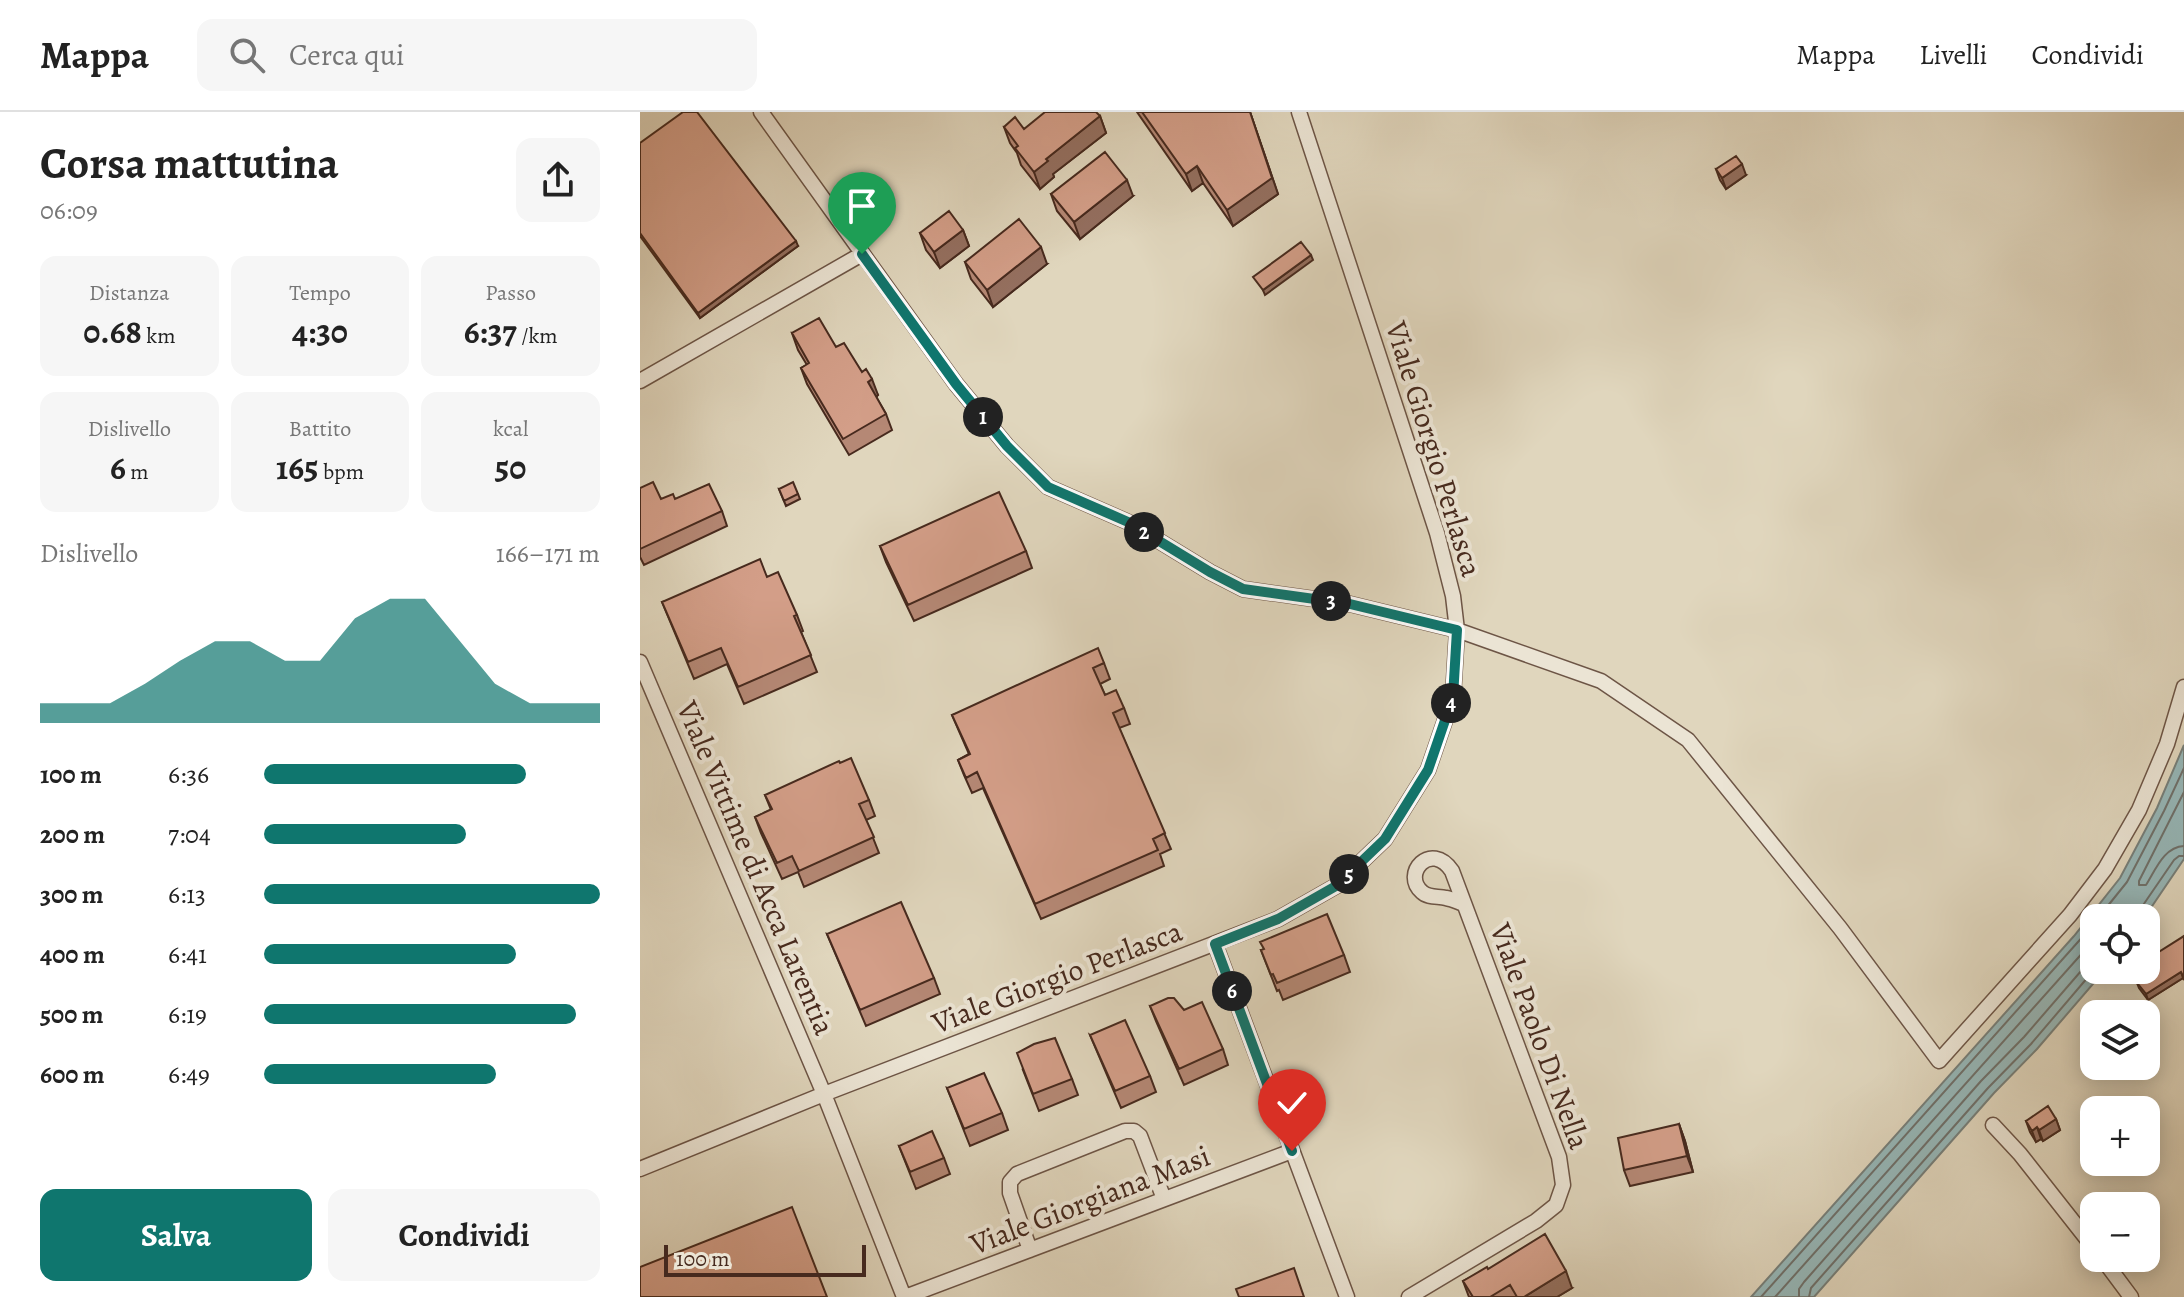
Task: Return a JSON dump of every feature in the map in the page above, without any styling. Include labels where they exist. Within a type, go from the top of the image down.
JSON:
[{"type":"street","points":[[761,112],[956,384],[1007,446],[1048,487],[1128,522],[1243,589],[1350,604],[1457,630],[1601,681],[1688,740],[1840,928],[1939,1061],[2070,915],[2105,869],[2139,810],[2167,744],[2184,687]]},
{"type":"street","name":"Viale Giorgio Perlasca","points":[[640,1169],[824,1094],[1278,919],[1336,886],[1385,839],[1428,770],[1453,697],[1457,630],[1453,596],[1437,533],[1299,112]]},
{"type":"street","points":[[640,381],[862,254]]},
{"type":"street","name":"Viale Vittime di Acca Larentia","points":[[640,662],[824,1094]]},
{"type":"street","name":"Viale Paolo Di Nella","points":[[1409,1297],[1536,1221],[1556,1205],[1563,1185],[1559,1157],[1464,904]]},
{"type":"street","points":[[1215,944],[1347,1297]]},
{"type":"street","points":[[824,1094],[905,1297]]},
{"type":"street","points":[[1993,1125],[2080,1230]]},
{"type":"street","points":[[1030,1250],[1010,1193],[1010,1182],[1017,1174],[1125,1131],[1134,1131],[1140,1136],[1164,1199]]},
{"type":"street","name":"Viale Giorgiana Masi","points":[[905,1297],[1292,1151]]},
{"type":"street","points":[[2112,1272],[2131,1297]]},
{"type":"water","points":[[2184,745],[2184,859],[2153,904],[2099,904],[2120,878],[2157,808]]},
{"type":"water","points":[[2080,928],[2080,984],[2093,984],[2037,1049],[1994,1093],[1814,1297],[1751,1297]]},
{"type":"building","points":[[683,112],[697,112],[796,241],[698,313],[640,233],[640,143]]},
{"type":"building","points":[[1045,112],[1096,112],[1100,116],[1034,172],[1015,148],[1018,146],[1004,127],[1015,117],[1024,129]]},
{"type":"building","points":[[1142,112],[1250,112],[1272,178],[1227,210],[1197,166],[1186,174]]},
{"type":"building","points":[[1105,152],[1127,180],[1074,222],[1051,194]]},
{"type":"building","points":[[1736,156],[1742,164],[1722,178],[1716,169]]},
{"type":"building","points":[[949,211],[963,230],[934,252],[920,233]]},
{"type":"building","points":[[1019,219],[1041,247],[987,290],[965,262]]},
{"type":"building","points":[[1301,242],[1311,255],[1263,290],[1253,277]]},
{"type":"building","points":[[819,318],[836,347],[844,343],[862,372],[866,369],[872,379],[868,382],[886,414],[843,439],[801,368],[809,363],[792,333]]},
{"type":"building","points":[[653,482],[661,499],[673,494],[675,499],[709,484],[722,511],[640,549],[640,488]]},
{"type":"building","points":[[793,482],[798,494],[784,501],[779,489]]},
{"type":"building","points":[[999,492],[1026,551],[908,605],[880,546]]},
{"type":"building","points":[[760,559],[767,577],[778,572],[811,655],[738,687],[721,648],[688,662],[662,602]]},
{"type":"building","points":[[1098,648],[1104,663],[1093,668],[1105,695],[1116,690],[1124,708],[1113,713],[1165,833],[1153,839],[1158,850],[1035,904],[977,772],[966,778],[958,760],[970,754],[952,715]]},
{"type":"building","points":[[851,758],[869,800],[859,804],[874,837],[799,871],[792,856],[777,863],[755,817],[772,809],[765,795]]},
{"type":"building","points":[[901,902],[934,978],[860,1010],[827,934]]},
{"type":"building","points":[[1327,914],[1344,955],[1277,983],[1271,975],[1260,942]]},
{"type":"building","points":[[2184,936],[2184,978],[2181,972],[2146,994],[2138,984],[2160,984],[2160,951]]},
{"type":"building","points":[[1174,998],[1184,1010],[1202,1002],[1223,1049],[1179,1069],[1150,1006]]},
{"type":"building","points":[[1125,1020],[1150,1076],[1115,1091],[1090,1035]]},
{"type":"building","points":[[1055,1038],[1072,1079],[1033,1094],[1017,1053]]},
{"type":"building","points":[[984,1073],[1002,1113],[964,1129],[947,1088]]},
{"type":"building","points":[[2048,1106],[2056,1119],[2032,1131],[2026,1121]]},
{"type":"building","points":[[1679,1124],[1687,1156],[1624,1170],[1618,1138]]},
{"type":"building","points":[[932,1131],[944,1158],[910,1172],[899,1146]]},
{"type":"building","points":[[792,1207],[827,1297],[640,1297],[640,1267]]},
{"type":"building","points":[[1545,1234],[1566,1271],[1524,1297],[1517,1297],[1510,1285],[1490,1297],[1473,1297],[1463,1281]]},
{"type":"building","points":[[1294,1268],[1304,1297],[1239,1297],[1236,1289]]},
{"type":"route","points":[[862,254],[956,384],[1007,446],[1048,487],[1128,522],[1243,589],[1350,604],[1457,630],[1453,697],[1428,770],[1385,839],[1336,886],[1278,919],[1215,944],[1292,1151]]}]
